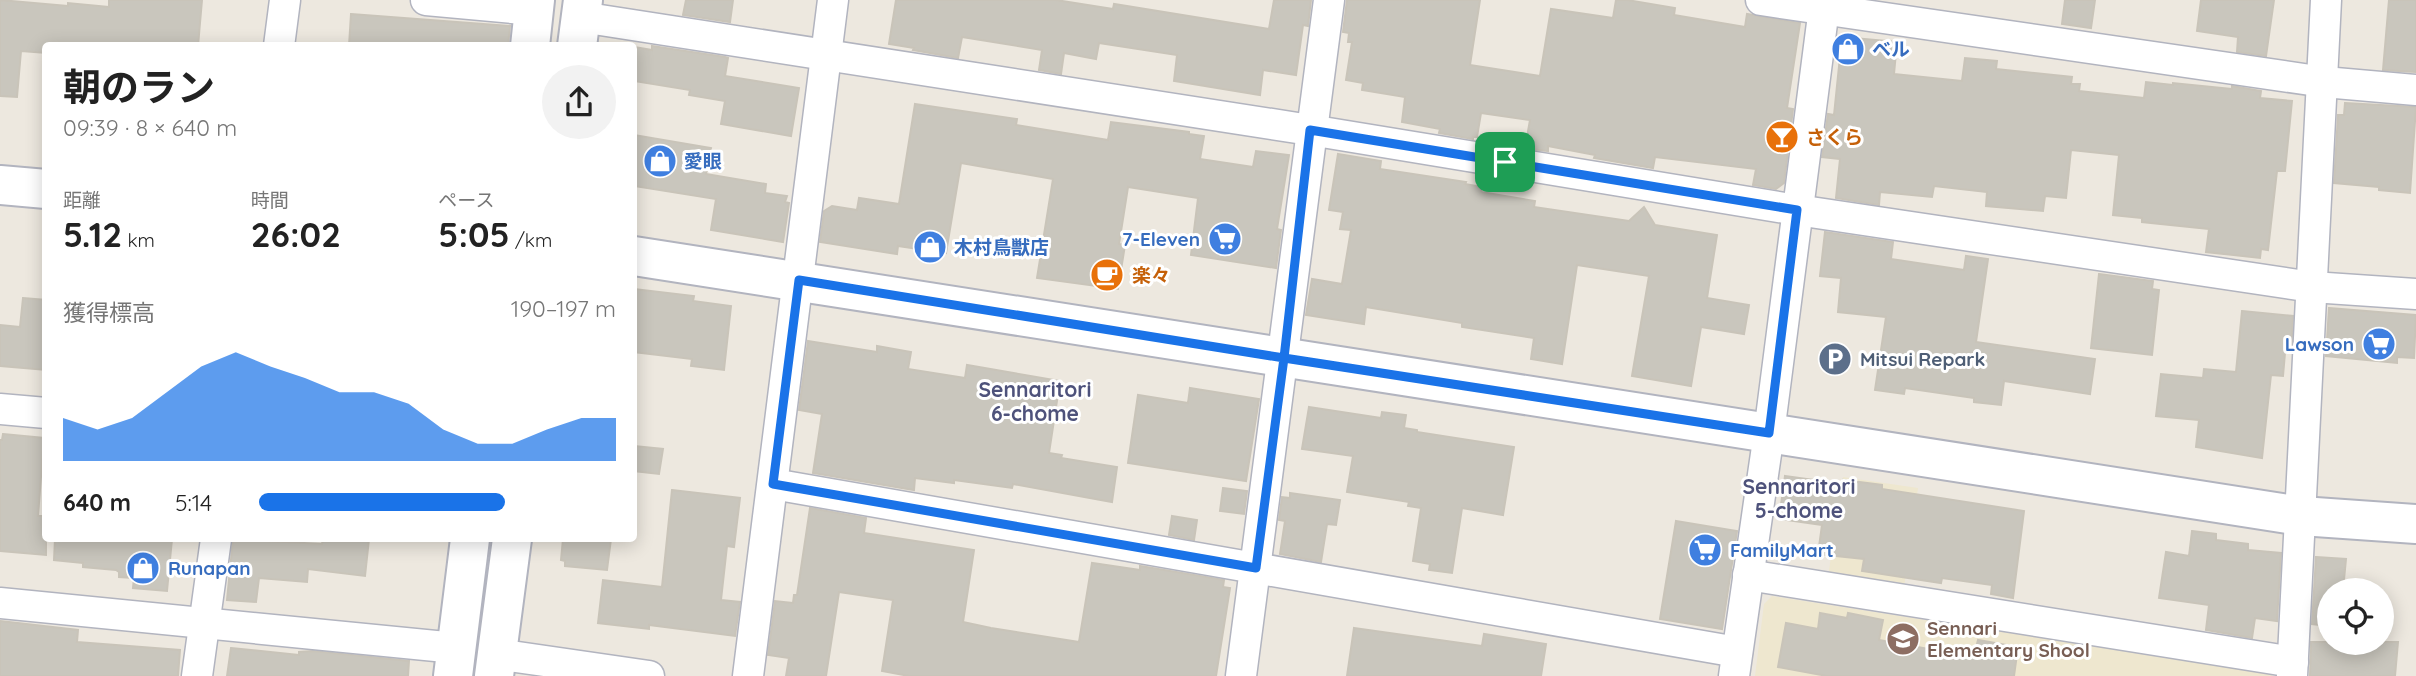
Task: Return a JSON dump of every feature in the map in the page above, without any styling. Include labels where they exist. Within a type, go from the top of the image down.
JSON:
[{"type":"street","points":[[280,42],[285,0]]},
{"type":"street","points":[[426,0],[533,19]]},
{"type":"street","points":[[748,676],[833,0]]},
{"type":"street","points":[[1241,676],[1329,0]]},
{"type":"street","points":[[1761,0],[1824,5],[2324,82],[2416,90]]},
{"type":"street","points":[[1748,575],[2293,669],[2326,0]]},
{"type":"street","points":[[773,484],[1256,568],[1735,664],[1769,433],[1824,5]]},
{"type":"street","points":[[580,21],[1310,130],[1797,210],[2312,287],[2416,294]]},
{"type":"street","points":[[0,185],[42,190]]},
{"type":"street","points":[[637,256],[2301,516],[2416,524]]},
{"type":"street","points":[[0,409],[42,413]]},
{"type":"street","points":[[197,676],[216,542]]},
{"type":"street","points":[[0,603],[205,623],[454,662],[470,542]]},
{"type":"street","points":[[512,542],[495,665],[649,676]]},
{"type":"shaded area","points":[[1843,477],[1918,488],[1904,588],[1828,577]]},
{"type":"shaded area","name":"Sennari Elementary Shool","points":[[1772,596],[2272,676],[1755,676],[1764,604]]},
{"type":"building","points":[[0,0],[109,7],[109,0],[202,0],[198,42],[42,42],[42,53],[21,51],[17,97],[0,96]]},
{"type":"building","points":[[686,0],[733,0],[730,22],[683,15]]},
{"type":"building","points":[[896,0],[1056,0],[1113,9],[1114,4],[1269,29],[1274,0],[1311,0],[1308,26],[1303,25],[1296,75],[1263,70],[1260,95],[1174,81],[1177,55],[1099,43],[1096,59],[1064,53],[1061,74],[1039,70],[1042,50],[962,37],[958,58],[889,44]]},
{"type":"building","points":[[1347,0],[1480,0],[1470,65],[1540,76],[1551,9],[1613,18],[1616,0],[1627,0],[1675,8],[1674,15],[1745,27],[1747,14],[1800,23],[1787,108],[1793,109],[1784,183],[1776,189],[1753,185],[1756,169],[1655,157],[1653,168],[1594,158],[1595,155],[1548,146],[1548,151],[1525,148],[1530,120],[1481,113],[1477,137],[1473,139],[1402,122],[1405,97],[1362,90],[1363,83],[1346,80],[1352,42],[1348,42],[1349,33],[1343,32]]},
{"type":"building","points":[[2065,0],[2095,0],[2091,28],[2062,24]]},
{"type":"building","points":[[2201,0],[2274,0],[2266,56],[2237,52],[2238,37],[2197,31]]},
{"type":"building","points":[[2389,0],[2416,0],[2416,72],[2383,70]]},
{"type":"building","points":[[351,14],[510,26],[508,42],[349,42]]},
{"type":"building","points":[[1842,37],[1897,42],[1894,74],[1962,81],[1965,58],[1997,61],[1996,69],[2072,77],[2071,84],[2080,84],[2079,91],[2144,98],[2146,82],[2173,83],[2232,89],[2232,86],[2261,91],[2260,98],[2292,101],[2285,171],[2277,171],[2268,250],[2261,249],[2260,258],[2206,252],[2209,229],[2142,222],[2142,218],[2113,215],[2119,155],[2071,150],[2066,198],[2045,196],[2043,211],[1986,206],[1987,192],[1934,186],[1932,197],[1880,192],[1879,205],[1836,198],[1840,159],[1822,157],[1828,114],[1834,115]]},
{"type":"building","points":[[652,46],[725,57],[728,58],[725,76],[799,88],[791,136],[721,124],[725,101],[689,95],[690,90],[637,81],[637,48],[652,50]]},
{"type":"building","points":[[2345,103],[2416,107],[2410,193],[2334,183],[2338,115],[2344,115]]},
{"type":"building","points":[[915,104],[1017,119],[1016,125],[1108,140],[1111,122],[1189,132],[1204,136],[1200,159],[1253,167],[1256,151],[1289,155],[1277,229],[1281,230],[1276,268],[1191,255],[1198,198],[1128,187],[1119,244],[1125,245],[1118,289],[1037,278],[1053,179],[961,163],[946,253],[898,246],[897,254],[820,242],[824,211],[832,206],[857,210],[859,198],[899,204]]},
{"type":"building","points":[[637,136],[711,148],[706,174],[766,184],[765,193],[787,196],[785,202],[789,203],[783,242],[711,230],[716,199],[637,186]]},
{"type":"building","points":[[1338,154],[1381,161],[1380,169],[1466,182],[1465,184],[1482,187],[1481,192],[1535,201],[1534,207],[1629,221],[1644,207],[1655,225],[1717,235],[1707,298],[1749,305],[1744,334],[1701,327],[1691,386],[1632,376],[1649,276],[1577,265],[1562,364],[1531,359],[1534,338],[1462,327],[1462,323],[1366,307],[1364,324],[1306,315],[1312,279],[1342,284],[1351,230],[1340,229],[1343,212],[1329,210]]},
{"type":"building","points":[[1825,232],[1893,242],[1891,259],[1964,270],[1966,256],[1988,259],[1976,342],[2095,359],[2090,394],[2004,381],[2001,405],[1974,402],[1974,398],[1905,388],[1904,394],[1875,390],[1886,317],[1838,312],[1841,278],[1820,276]]},
{"type":"building","points":[[2099,274],[2153,281],[2152,289],[2159,290],[2152,355],[2091,348]]},
{"type":"building","points":[[637,289],[694,296],[693,301],[731,306],[724,370],[691,366],[692,359],[637,352]]},
{"type":"building","points":[[23,298],[42,300],[42,370],[0,366],[0,325],[20,327]]},
{"type":"building","points":[[2329,308],[2416,315],[2414,358],[2397,357],[2397,363],[2326,356]]},
{"type":"building","points":[[2242,311],[2293,316],[2291,353],[2285,353],[2283,376],[2271,375],[2262,458],[2196,447],[2199,420],[2156,416],[2161,374],[2203,378],[2204,369],[2236,372]]},
{"type":"building","points":[[808,341],[877,352],[877,346],[911,352],[908,369],[965,378],[967,365],[1060,381],[1049,453],[1062,455],[1061,458],[1117,467],[1112,502],[1013,484],[1012,488],[915,478],[914,490],[813,473],[822,414],[799,410]]},
{"type":"building","points":[[1190,388],[1259,399],[1246,481],[1128,463],[1138,395],[1188,403]]},
{"type":"building","points":[[1309,407],[1381,418],[1382,412],[1406,415],[1404,428],[1417,432],[1514,447],[1503,515],[1462,508],[1452,573],[1429,570],[1430,564],[1413,561],[1421,508],[1408,506],[1409,502],[1347,492],[1353,456],[1302,449]]},
{"type":"building","points":[[3,434],[42,438],[38,516],[42,516],[42,542],[46,542],[46,555],[0,551]]},
{"type":"building","points":[[637,446],[663,449],[659,474],[637,471]]},
{"type":"building","points":[[1785,476],[1843,484],[1843,480],[1882,485],[1882,489],[2024,511],[2013,598],[1991,594],[1992,585],[1942,578],[1941,583],[1862,571],[1864,559],[1818,554],[1822,525],[1779,519]]},
{"type":"building","points":[[1223,488],[1247,491],[1244,514],[1220,511]]},
{"type":"building","points":[[672,490],[740,498],[734,547],[727,546],[721,600],[740,602],[735,636],[649,625],[649,629],[598,623],[603,580],[662,587]]},
{"type":"building","points":[[1290,493],[1340,500],[1336,525],[1327,524],[1321,562],[1280,554],[1285,521],[1279,520],[1282,497],[1290,498]]},
{"type":"building","points":[[810,508],[866,518],[864,533],[974,550],[963,622],[991,628],[1079,642],[1092,563],[1140,570],[1140,566],[1224,580],[1223,587],[1230,588],[1216,676],[909,676],[882,671],[893,600],[839,592],[826,676],[786,676],[789,658],[768,655],[775,601],[793,603],[794,595],[797,595]]},
{"type":"building","points":[[1172,516],[1197,520],[1194,540],[1169,535]]},
{"type":"building","points":[[1676,521],[1737,531],[1722,629],[1660,619]]},
{"type":"building","points":[[2192,531],[2216,534],[2216,540],[2248,544],[2248,550],[2281,553],[2277,621],[2255,618],[2252,638],[2206,630],[2209,605],[2159,598],[2166,552],[2189,556]]},
{"type":"building","points":[[55,542],[172,542],[167,591],[133,588],[134,578],[119,577],[116,570],[83,567],[83,563],[54,560]]},
{"type":"building","points":[[233,542],[369,542],[365,576],[308,569],[307,582],[259,578],[256,602],[227,600]]},
{"type":"building","points":[[563,542],[611,542],[607,570],[565,566],[565,561],[561,560]]},
{"type":"building","points":[[2316,557],[2346,559],[2344,578],[2317,578],[2317,625],[2312,624]]},
{"type":"building","points":[[1820,613],[1847,618],[1848,613],[1883,620],[1879,640],[1956,654],[1957,649],[1975,652],[1978,640],[2018,647],[2014,676],[1827,676],[1778,667],[1786,623],[1818,629]]},
{"type":"building","points":[[0,621],[78,630],[77,642],[180,650],[178,676],[0,676]]},
{"type":"building","points":[[1354,628],[1482,646],[1484,634],[1546,644],[1541,676],[1347,676]]},
{"type":"building","points":[[2311,642],[2317,642],[2317,655],[2394,655],[2394,642],[2398,642],[2395,676],[2310,676]]},
{"type":"building","points":[[231,648],[299,655],[299,652],[313,651],[409,661],[408,676],[227,676]]},
{"type":"place","name":"ベル","points":[[1848,49]]},
{"type":"place","name":"さくら","points":[[1782,137]]},
{"type":"place","name":"愛眼","points":[[660,161]]},
{"type":"place","name":"7-Eleven","points":[[1225,239]]},
{"type":"place","name":"木村鳥獣店","points":[[930,247]]},
{"type":"place","name":"楽々","points":[[1107,275]]},
{"type":"place","name":"Lawson","points":[[2379,344]]},
{"type":"place","name":"Mitsui Repark","points":[[1835,359]]},
{"type":"place","name":"FamilyMart","points":[[1705,550]]},
{"type":"place","name":"Runapan","points":[[143,568]]},
{"type":"place","name":"Sennari Elementary Shool","points":[[1903,639]]},
{"type":"district","name":"Sennaritori 6-chome","points":[[1035,401]]},
{"type":"district","name":"Sennaritori 5-chome","points":[[1799,498]]},
{"type":"route","points":[[1505,162],[1310,130],[1284,358],[799,280],[773,484],[1256,568],[1284,358],[1769,433],[1797,210],[1505,162]]}]
